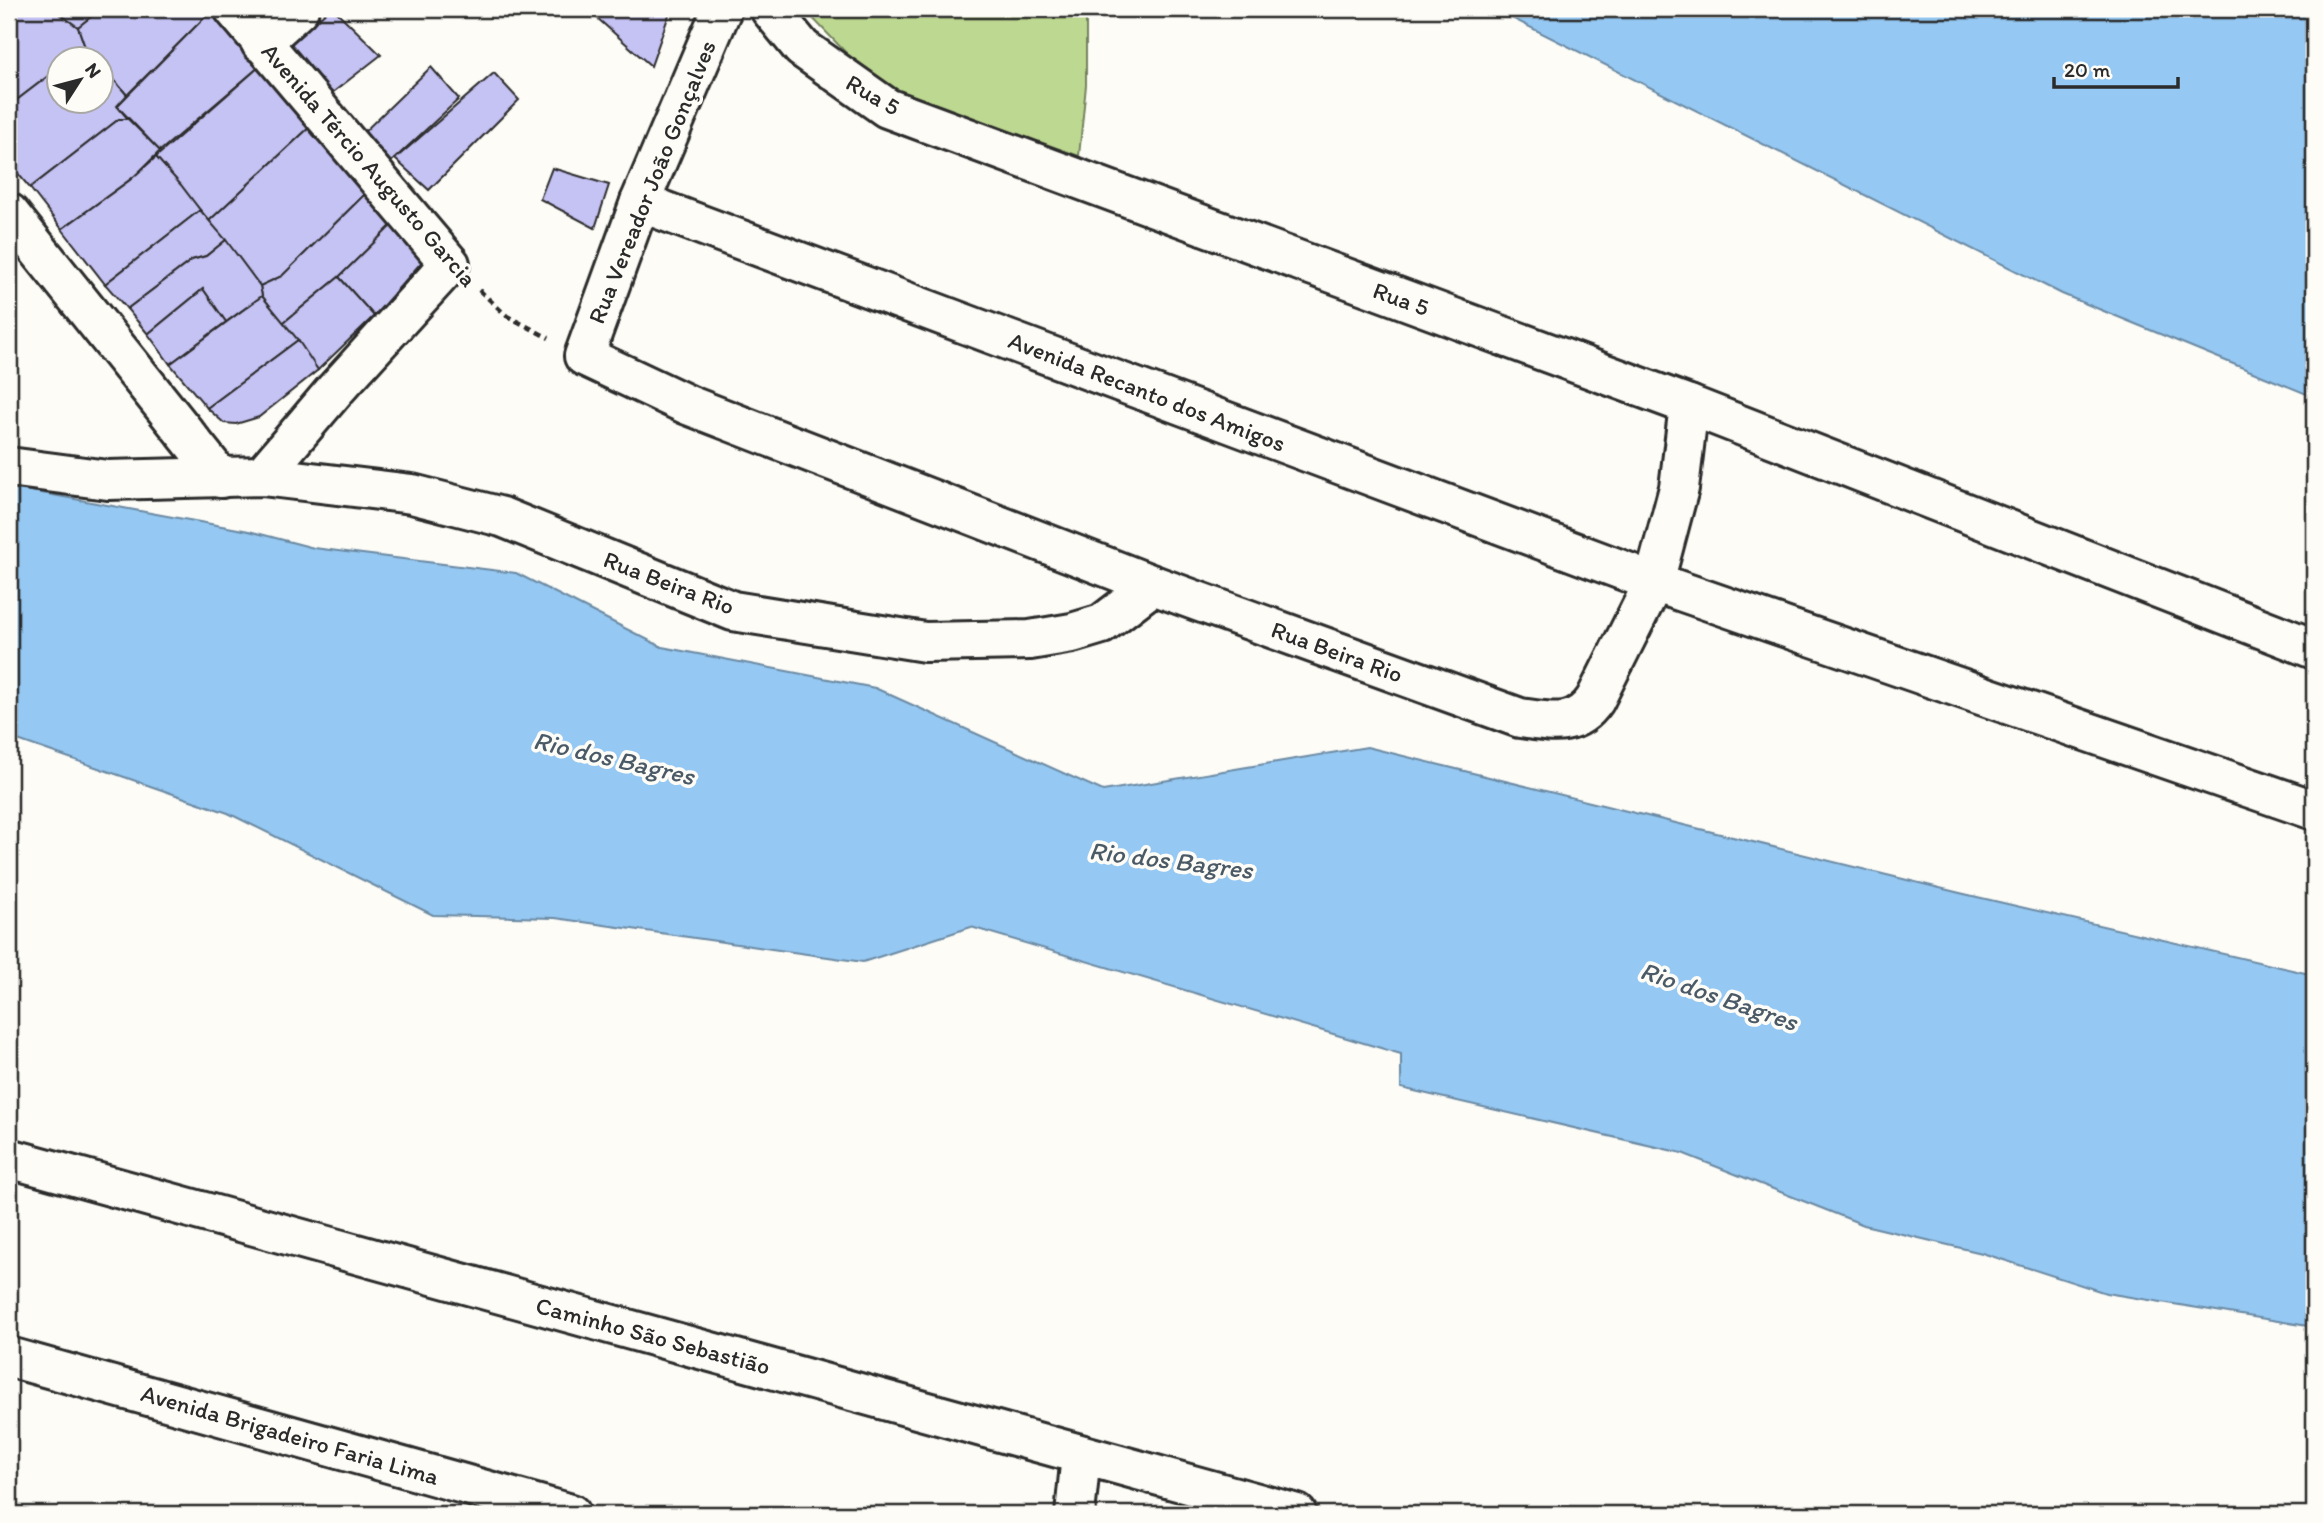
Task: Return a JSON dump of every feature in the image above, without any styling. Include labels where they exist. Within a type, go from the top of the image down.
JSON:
[{"type":"street","name":"Avenida Tércio Augusto Garcia","points":[[234,9],[450,264]]},
{"type":"street","points":[[261,43],[299,9]]},
{"type":"street","name":"Rua Vereador João Gonçalves","points":[[584,356],[640,202],[722,9]]},
{"type":"street","name":"Rua 5","points":[[770,9],[802,48],[887,108],[1689,405],[2314,649]]},
{"type":"street","name":"Avenida Recanto dos Amigos","points":[[640,202],[1654,582],[2314,810]]},
{"type":"street","points":[[9,213],[221,478]]},
{"type":"street","points":[[262,476],[335,390],[450,264]]},
{"type":"street","name":"Rua Beira Rio","points":[[584,356],[688,405],[1153,585],[1520,718],[1555,722],[1574,719],[1587,712],[1654,582]]},
{"type":"street","points":[[1654,582],[1679,488],[1689,405]]},
{"type":"street","name":"Rua Beira Rio","points":[[9,467],[108,480],[262,476],[425,497],[502,517],[733,611],[925,642],[1030,640],[1072,633],[1102,624],[1153,585]]},
{"type":"street","name":"Caminho São Sebastião","points":[[9,1158],[1297,1514]]},
{"type":"street","name":"Avenida Brigadeiro Faria Lima","points":[[9,1356],[571,1514]]},
{"type":"street","points":[[1075,1514],[1081,1455]]},
{"type":"path","name":"Avenida Tércio Augusto Garcia","points":[[450,264],[507,316],[584,356]]},
{"type":"green space","points":[[804,9],[1086,9],[1086,85],[1079,156],[875,83]]},
{"type":"water","points":[[1494,9],[2314,9],[2314,397],[2062,294]]},
{"type":"water","name":"Rio dos Bagres","points":[[9,487],[249,531],[314,548],[516,573],[662,647],[875,688],[1103,791],[1367,747],[1960,893],[2314,975],[2314,1327],[2106,1293],[1982,1253],[1864,1225],[1682,1153],[1401,1088],[1401,1054],[971,927],[863,962],[555,918],[433,915],[228,813],[9,737]]},
{"type":"building","points":[[9,9],[24,9],[9,20]]},
{"type":"building","points":[[24,9],[53,9],[78,27],[85,46],[46,46],[46,78],[9,106],[9,20]]},
{"type":"building","points":[[53,9],[101,9],[78,27]]},
{"type":"building","points":[[101,9],[217,11],[207,15],[127,95],[116,82],[116,46],[85,46],[78,27]]},
{"type":"building","points":[[329,9],[334,9],[381,55],[327,97],[292,60],[292,42]]},
{"type":"building","points":[[587,9],[671,9],[651,66]]},
{"type":"building","points":[[217,11],[259,67],[160,151],[117,106],[207,15]]},
{"type":"building","points":[[259,67],[312,125],[209,221],[156,157]]},
{"type":"building","points":[[431,67],[459,99],[391,162],[364,132]]},
{"type":"building","points":[[494,73],[519,100],[429,190],[395,159]]},
{"type":"building","points":[[46,78],[46,116],[116,116],[116,82],[127,95],[117,106],[128,119],[119,119],[30,188],[9,163],[9,106]]},
{"type":"building","points":[[119,119],[128,119],[160,151],[135,176],[62,229],[30,188]]},
{"type":"building","points":[[312,125],[366,193],[282,276],[260,286],[209,221]]},
{"type":"building","points":[[156,157],[200,210],[105,284],[62,229],[130,180]]},
{"type":"building","points":[[552,168],[609,185],[595,228],[540,199]]},
{"type":"building","points":[[366,193],[391,226],[339,277],[283,323],[262,296],[260,286],[282,276]]},
{"type":"building","points":[[200,210],[226,240],[206,256],[192,260],[127,309],[105,284]]},
{"type":"building","points":[[396,221],[427,256],[374,316],[339,277]]},
{"type":"building","points":[[226,240],[260,286],[262,296],[226,322],[203,289],[148,334],[127,309],[192,260],[206,256]]},
{"type":"building","points":[[339,277],[374,316],[318,370],[283,323]]},
{"type":"building","points":[[203,289],[226,322],[170,364],[148,334]]},
{"type":"building","points":[[262,296],[298,340],[207,408],[170,364]]},
{"type":"building","points":[[298,340],[318,370],[259,417],[236,424],[224,423],[207,408]]},
{"type":"building","points":[[1171,1506],[1201,1514],[1169,1514]]}]
